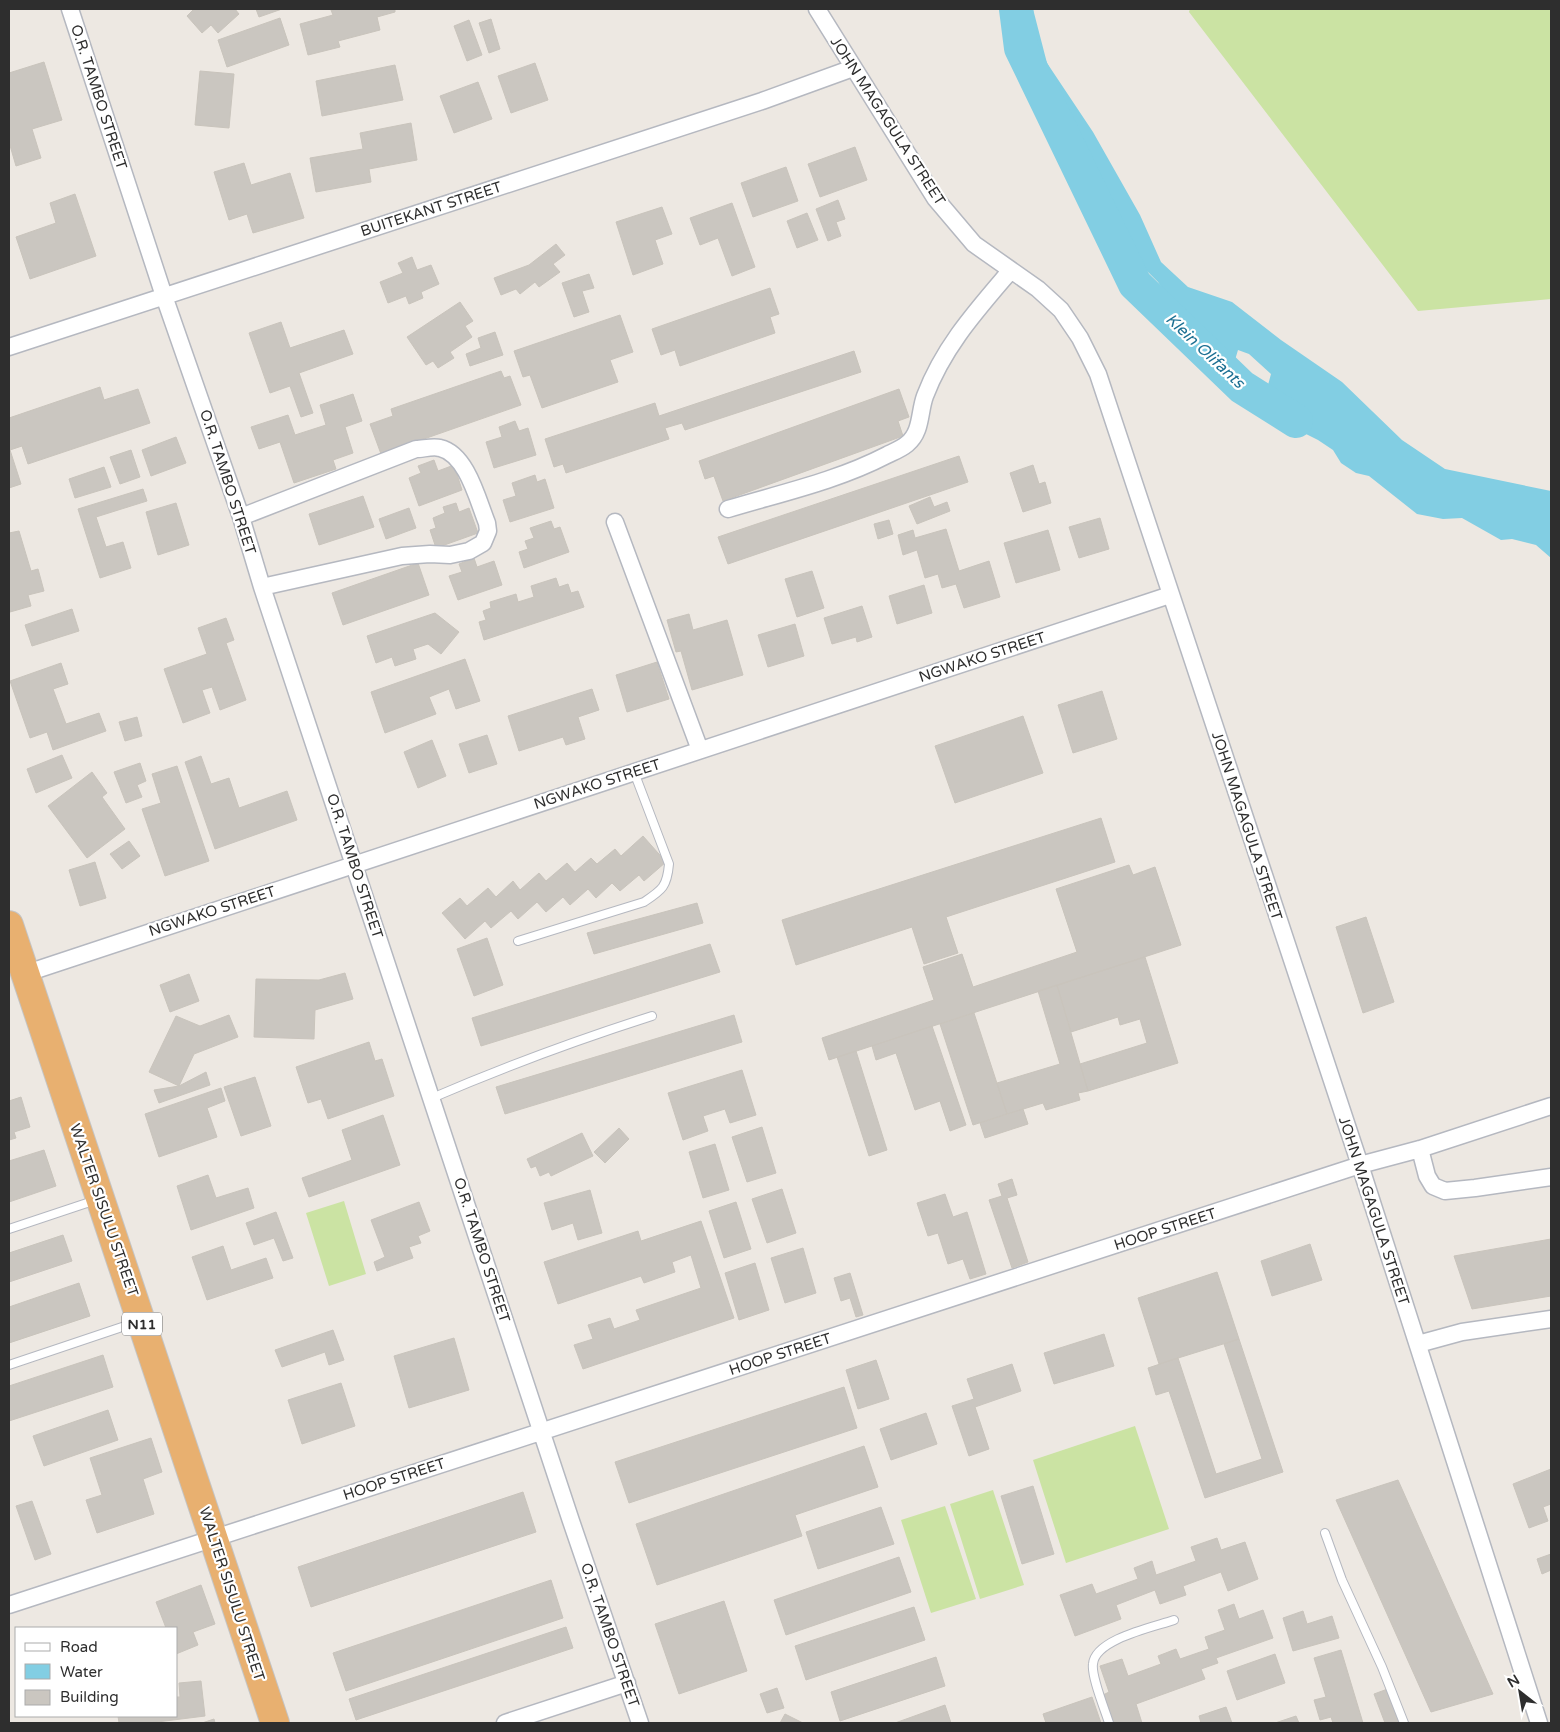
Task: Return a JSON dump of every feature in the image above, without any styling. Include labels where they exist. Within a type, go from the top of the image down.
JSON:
[{"type":"highway","name":"WALTER SISULU STREET","points":[[9,925],[275,1723]]},
{"type":"street","name":"O.R. TAMBO STREET","points":[[70,9],[164,296],[241,517],[262,587],[640,1723]]},
{"type":"street","name":"JOHN MAGAGULA STREET","points":[[817,9],[935,198],[974,244],[1038,289],[1061,310],[1080,338],[1098,374],[1360,1166],[1539,1723]]},
{"type":"street","name":"BUITEKANT STREET","points":[[9,347],[762,101],[853,68]]},
{"type":"street","points":[[728,509],[870,464],[907,444],[920,426],[924,399],[936,369],[973,314],[1010,270]]},
{"type":"street","points":[[241,517],[416,449],[440,448],[452,455],[467,470],[487,523],[488,531],[483,543],[469,551],[450,555],[402,556],[262,587]]},
{"type":"street","points":[[615,522],[700,750]]},
{"type":"street","name":"NGWAKO STREET","points":[[24,974],[1170,595]]},
{"type":"street","name":"HOOP STREET","points":[[9,1605],[1360,1166],[1420,1149],[1551,1106]]},
{"type":"street","points":[[1420,1149],[1427,1176],[1433,1186],[1445,1191],[1551,1176]]},
{"type":"street","points":[[1418,1344],[1462,1332],[1551,1319]]},
{"type":"street","points":[[505,1723],[627,1683]]},
{"type":"lane","points":[[518,941],[644,902],[662,890],[669,864],[634,772]]},
{"type":"lane","points":[[432,1098],[586,1037],[652,1016]]},
{"type":"lane","points":[[9,1229],[100,1199]]},
{"type":"lane","points":[[9,1365],[141,1320]]},
{"type":"lane","points":[[1325,1533],[1342,1580],[1382,1667],[1404,1723]]},
{"type":"lane","points":[[1109,1723],[1093,1670],[1097,1653],[1119,1638],[1174,1620]]},
{"type":"green space","points":[[1190,9],[1551,9],[1551,299],[1418,311],[1189,12]]},
{"type":"green space","points":[[344,1201],[366,1274],[329,1286],[306,1213]]},
{"type":"green space","points":[[1135,1426],[1169,1529],[1066,1563],[1033,1460]]},
{"type":"green space","points":[[993,1490],[1024,1585],[980,1599],[950,1504]]},
{"type":"green space","points":[[945,1506],[976,1599],[931,1613],[901,1520]]},
{"type":"water","points":[[1004,9],[1033,9],[1047,63],[1093,132],[1140,215],[1161,262],[1188,287],[1232,302],[1281,340],[1342,382],[1402,440],[1445,469],[1551,491],[1551,558],[1536,545],[1512,539],[1501,540],[1462,518],[1443,519],[1417,514],[1369,476],[1356,473],[1341,463],[1333,450],[1318,440],[1268,415],[1258,404],[1258,389],[1268,385],[1271,374],[1249,354],[1238,350],[1235,360],[1230,367],[1225,362],[1209,363],[1184,342],[1173,327],[1170,300],[1158,282],[1141,265],[1125,239],[1111,199],[1087,158],[1070,136],[1051,125],[1035,108],[1009,17]]},
{"type":"building","points":[[194,9],[235,9],[239,14],[218,33],[211,25],[202,33],[187,16]]},
{"type":"building","points":[[256,9],[282,9],[259,17]]},
{"type":"building","points":[[395,9],[395,12],[377,17],[380,30],[338,41],[340,47],[308,55],[300,24],[333,15],[331,10]]},
{"type":"building","points":[[280,18],[289,45],[227,67],[218,40]]},
{"type":"building","points":[[491,19],[500,49],[489,53],[479,23]]},
{"type":"building","points":[[469,20],[482,55],[467,61],[454,26]]},
{"type":"building","points":[[44,62],[62,120],[32,129],[41,158],[16,166],[9,142],[9,73]]},
{"type":"building","points":[[535,63],[548,100],[511,113],[498,76]]},
{"type":"building","points":[[395,65],[403,100],[322,116],[316,81]]},
{"type":"building","points":[[200,71],[234,74],[229,128],[195,125]]},
{"type":"building","points":[[478,82],[492,119],[454,133],[440,96]]},
{"type":"building","points":[[411,123],[417,160],[369,169],[371,182],[316,192],[310,158],[363,149],[360,133]]},
{"type":"building","points":[[855,147],[867,180],[820,197],[808,164]]},
{"type":"building","points":[[244,163],[251,185],[290,173],[304,218],[253,233],[247,214],[229,220],[214,172]]},
{"type":"building","points":[[786,167],[798,201],[753,217],[741,183]]},
{"type":"building","points":[[75,194],[96,256],[30,279],[16,237],[56,223],[50,203]]},
{"type":"building","points":[[838,200],[845,219],[836,222],[841,236],[828,241],[816,209]]},
{"type":"building","points":[[732,203],[755,267],[732,276],[718,238],[700,245],[690,218]]},
{"type":"building","points":[[662,207],[672,234],[655,240],[663,264],[633,275],[616,222]]},
{"type":"building","points":[[807,213],[818,240],[797,248],[787,221]]},
{"type":"building","points":[[556,244],[565,255],[553,264],[560,272],[539,287],[535,282],[520,294],[516,289],[501,295],[494,278],[529,265]]},
{"type":"building","points":[[412,257],[417,270],[431,265],[439,284],[421,292],[423,298],[409,304],[406,296],[388,303],[380,282],[403,273],[398,263]]},
{"type":"building","points":[[589,274],[594,288],[582,291],[589,312],[574,317],[562,283]]},
{"type":"building","points":[[770,288],[779,314],[770,317],[775,333],[680,366],[675,350],[661,355],[652,329]]},
{"type":"building","points":[[460,302],[473,321],[465,326],[472,337],[450,352],[454,358],[438,368],[433,361],[426,365],[407,337]]},
{"type":"building","points":[[620,315],[633,352],[610,360],[618,382],[542,408],[530,375],[523,377],[514,351]]},
{"type":"building","points":[[281,322],[290,348],[344,330],[353,354],[299,373],[313,413],[301,417],[290,386],[270,393],[249,333]]},
{"type":"building","points":[[495,332],[503,355],[470,366],[466,354],[481,348],[478,338]]},
{"type":"building","points":[[854,351],[861,372],[685,430],[682,423],[665,428],[669,439],[566,473],[563,464],[554,467],[545,439],[655,403],[659,416]]},
{"type":"building","points":[[501,371],[504,378],[510,376],[521,405],[381,454],[370,424],[393,416],[391,409]]},
{"type":"building","points":[[100,387],[104,400],[138,389],[150,423],[28,464],[22,446],[10,450],[21,484],[9,488],[9,418]]},
{"type":"building","points":[[899,389],[909,417],[898,421],[903,436],[723,501],[714,476],[705,479],[699,461]]},
{"type":"building","points":[[353,394],[362,421],[345,427],[353,453],[333,460],[336,469],[294,483],[280,442],[259,449],[251,427],[288,415],[295,435],[326,425],[320,405]]},
{"type":"building","points":[[515,421],[519,431],[528,428],[536,455],[494,468],[486,442],[502,437],[499,427]]},
{"type":"building","points":[[176,437],[186,463],[151,476],[142,450]]},
{"type":"building","points":[[131,450],[140,477],[120,484],[110,457]]},
{"type":"building","points":[[959,456],[968,482],[728,564],[718,537]]},
{"type":"building","points":[[434,460],[438,471],[454,465],[462,490],[419,506],[409,478],[421,473],[418,466]]},
{"type":"building","points":[[1033,465],[1039,484],[1045,482],[1051,503],[1023,512],[1010,473]]},
{"type":"building","points":[[104,467],[111,487],[75,498],[69,479]]},
{"type":"building","points":[[535,475],[537,482],[545,479],[554,508],[510,522],[503,500],[516,496],[512,483]]},
{"type":"building","points":[[143,489],[147,501],[96,517],[106,547],[123,542],[131,568],[100,578],[78,509]]},
{"type":"building","points":[[363,496],[374,527],[319,545],[309,514]]},
{"type":"building","points":[[930,497],[934,507],[947,502],[950,511],[917,524],[909,506]]},
{"type":"building","points":[[176,503],[189,545],[158,555],[146,512]]},
{"type":"building","points":[[456,503],[459,512],[469,508],[478,533],[436,548],[430,530],[436,528],[433,518],[445,513],[443,507]]},
{"type":"building","points":[[409,508],[416,528],[386,539],[379,519]]},
{"type":"building","points":[[1100,518],[1109,549],[1079,558],[1069,527]]},
{"type":"building","points":[[889,520],[893,534],[878,539],[874,524]]},
{"type":"building","points":[[551,521],[554,529],[560,527],[569,552],[524,568],[519,552],[528,549],[525,541],[534,538],[530,528]]},
{"type":"building","points":[[946,529],[959,571],[989,561],[1000,597],[964,608],[956,584],[942,588],[938,574],[925,578],[917,550],[903,555],[898,535],[913,530],[915,538]]},
{"type":"building","points":[[1048,530],[1060,570],[1016,583],[1004,543]]},
{"type":"building","points":[[19,531],[31,571],[38,569],[44,591],[28,595],[31,606],[10,612],[9,533]]},
{"type":"building","points":[[474,558],[477,567],[494,561],[502,585],[458,600],[449,576],[462,572],[459,564]]},
{"type":"building","points":[[418,563],[429,595],[343,625],[332,593]]},
{"type":"building","points":[[812,571],[824,608],[797,617],[785,579]]},
{"type":"building","points":[[556,578],[559,587],[568,584],[571,593],[578,591],[584,607],[484,640],[479,622],[486,620],[483,611],[491,608],[490,602],[516,594],[518,602],[534,597],[531,586]]},
{"type":"building","points":[[924,585],[932,613],[897,624],[889,596]]},
{"type":"building","points":[[862,606],[872,637],[857,642],[856,637],[832,644],[824,618]]},
{"type":"building","points":[[72,609],[79,631],[32,646],[25,625]]},
{"type":"building","points":[[435,613],[459,632],[441,654],[428,644],[413,649],[416,659],[395,666],[392,657],[376,663],[367,636]]},
{"type":"building","points":[[689,614],[693,630],[727,620],[743,675],[692,690],[681,651],[676,652],[667,620]]},
{"type":"building","points":[[226,618],[234,640],[226,643],[246,700],[220,710],[212,687],[202,690],[210,713],[183,723],[164,669],[207,654],[198,628]]},
{"type":"building","points":[[795,624],[804,656],[768,667],[758,635]]},
{"type":"building","points":[[465,659],[480,701],[456,709],[449,689],[429,697],[436,714],[385,733],[371,692]]},
{"type":"building","points":[[657,662],[669,699],[627,712],[616,675]]},
{"type":"building","points":[[61,663],[68,684],[53,689],[66,724],[99,713],[106,731],[53,750],[47,732],[30,738],[10,681]]},
{"type":"building","points":[[592,689],[599,710],[578,717],[585,739],[566,745],[563,737],[519,751],[508,716]]},
{"type":"building","points":[[1102,691],[1117,739],[1073,753],[1058,705]]},
{"type":"building","points":[[1023,716],[1043,773],[955,803],[935,746]]},
{"type":"building","points":[[137,717],[142,736],[125,741],[119,722]]},
{"type":"building","points":[[487,735],[497,764],[469,773],[459,744]]},
{"type":"building","points":[[432,740],[446,776],[418,788],[404,752]]},
{"type":"building","points":[[62,755],[72,778],[36,793],[27,769]]},
{"type":"building","points":[[201,756],[211,784],[229,778],[239,808],[287,791],[297,820],[215,849],[185,762]]},
{"type":"building","points":[[140,763],[146,781],[137,785],[142,797],[126,803],[114,772]]},
{"type":"building","points":[[177,766],[209,861],[165,876],[142,809],[161,803],[152,774]]},
{"type":"building","points":[[92,772],[107,793],[102,797],[125,829],[87,858],[48,806]]},
{"type":"building","points":[[1101,818],[1115,862],[946,917],[958,953],[924,964],[912,927],[796,965],[782,920]]},
{"type":"building","points":[[643,836],[666,862],[644,881],[639,875],[620,891],[612,883],[596,898],[588,889],[570,905],[563,897],[546,912],[537,902],[518,919],[511,911],[491,928],[485,921],[465,939],[442,913],[460,898],[467,906],[488,888],[496,897],[513,881],[520,890],[539,873],[546,881],[567,863],[575,872],[591,858],[597,864],[615,849],[621,856]]},
{"type":"building","points":[[129,841],[140,856],[122,869],[110,854]]},
{"type":"building","points":[[95,862],[106,898],[80,906],[69,870]]},
{"type":"building","points":[[1129,865],[1133,875],[1155,867],[1181,945],[829,1060],[822,1038],[934,1000],[923,967],[962,954],[973,987],[1077,952],[1056,889]]},
{"type":"building","points":[[697,903],[703,923],[594,954],[587,933]]},
{"type":"building","points":[[1366,917],[1394,1002],[1363,1013],[1336,927]]},
{"type":"building","points":[[487,938],[503,985],[474,996],[457,949]]},
{"type":"building","points":[[710,944],[720,972],[481,1046],[472,1018]]},
{"type":"building","points":[[1145,957],[1178,1063],[1088,1091],[1080,1064],[1147,1043],[1140,1019],[1120,1025],[1118,1017],[1071,1032],[1057,985]]},
{"type":"building","points":[[345,973],[353,999],[315,1010],[314,1039],[254,1037],[256,979],[319,980]]},
{"type":"building","points":[[189,974],[199,1001],[170,1012],[160,985]]},
{"type":"building","points":[[1057,985],[1088,1091],[1078,1093],[1080,1100],[1046,1110],[1043,1103],[1007,1114],[997,1083],[1060,1064],[1038,991]]},
{"type":"building","points":[[974,1013],[1007,1114],[973,1125],[940,1024]]},
{"type":"building","points":[[229,1015],[238,1037],[194,1054],[179,1086],[149,1072],[176,1016],[200,1026]]},
{"type":"building","points":[[734,1015],[742,1042],[505,1114],[496,1087]]},
{"type":"building","points":[[932,1026],[966,1125],[950,1131],[940,1101],[915,1110],[896,1053],[876,1060],[872,1046]]},
{"type":"building","points":[[369,1042],[375,1061],[382,1059],[394,1096],[328,1119],[321,1099],[308,1103],[296,1067]]},
{"type":"building","points":[[856,1051],[887,1150],[869,1156],[837,1057]]},
{"type":"building","points":[[742,1070],[756,1115],[730,1123],[725,1109],[703,1116],[708,1131],[683,1140],[668,1093]]},
{"type":"building","points":[[206,1072],[210,1085],[159,1103],[154,1090],[179,1086]]},
{"type":"building","points":[[255,1077],[271,1126],[241,1136],[224,1087]]},
{"type":"building","points":[[221,1088],[225,1101],[207,1108],[217,1137],[159,1157],[145,1114]]},
{"type":"building","points":[[21,1097],[30,1127],[14,1132],[16,1138],[9,1140],[9,1101]]},
{"type":"building","points":[[1023,1109],[1028,1124],[985,1138],[980,1123]]},
{"type":"building","points":[[383,1115],[400,1165],[309,1197],[302,1178],[352,1160],[342,1130]]},
{"type":"building","points":[[762,1127],[776,1173],[747,1182],[732,1137]]},
{"type":"building","points":[[619,1128],[629,1139],[605,1163],[594,1152]]},
{"type":"building","points":[[582,1133],[593,1156],[551,1176],[549,1172],[540,1176],[536,1166],[531,1168],[527,1159]]},
{"type":"building","points":[[715,1144],[729,1190],[703,1198],[689,1152]]},
{"type":"building","points":[[44,1150],[56,1186],[9,1202],[9,1161]]},
{"type":"building","points":[[208,1175],[216,1198],[248,1188],[254,1208],[191,1230],[177,1186]]},
{"type":"building","points":[[1012,1179],[1017,1195],[1007,1198],[1028,1262],[1012,1268],[989,1200],[1002,1196],[998,1184]]},
{"type":"building","points":[[782,1189],[796,1233],[767,1243],[752,1199]]},
{"type":"building","points":[[590,1190],[602,1233],[578,1240],[573,1223],[552,1230],[544,1203]]},
{"type":"building","points":[[945,1194],[953,1217],[967,1212],[986,1274],[970,1279],[963,1259],[948,1264],[938,1233],[928,1236],[917,1203]]},
{"type":"building","points":[[419,1202],[430,1231],[418,1236],[421,1243],[409,1247],[413,1258],[377,1271],[374,1262],[385,1257],[371,1220]]},
{"type":"building","points":[[736,1202],[751,1249],[724,1258],[709,1211]]},
{"type":"building","points":[[276,1212],[293,1258],[283,1261],[274,1238],[254,1245],[246,1223]]},
{"type":"building","points":[[701,1221],[734,1318],[583,1369],[574,1345],[593,1339],[588,1325],[610,1318],[614,1329],[640,1320],[636,1310],[701,1288],[691,1255],[672,1262],[675,1272],[644,1283],[641,1276],[558,1304],[544,1262],[638,1231],[641,1241]]},
{"type":"building","points":[[63,1235],[72,1261],[9,1282],[9,1253]]},
{"type":"building","points":[[1551,1239],[1551,1296],[1472,1309],[1454,1256]]},
{"type":"building","points":[[1310,1244],[1322,1280],[1272,1296],[1261,1261]]},
{"type":"building","points":[[223,1246],[231,1270],[266,1258],[273,1278],[207,1300],[192,1257]]},
{"type":"building","points":[[803,1248],[816,1293],[785,1303],[771,1258]]},
{"type":"building","points":[[755,1263],[769,1310],[739,1320],[725,1273]]},
{"type":"building","points":[[1217,1272],[1239,1339],[1159,1364],[1138,1298]]},
{"type":"building","points":[[850,1273],[863,1315],[856,1317],[850,1298],[841,1301],[834,1278]]},
{"type":"building","points":[[79,1283],[90,1316],[9,1343],[9,1307]]},
{"type":"building","points":[[333,1330],[344,1360],[329,1365],[325,1352],[282,1367],[275,1350]]},
{"type":"building","points":[[1104,1334],[1114,1366],[1054,1384],[1044,1353]]},
{"type":"building","points":[[454,1338],[469,1390],[409,1408],[394,1356]]},
{"type":"building","points":[[1239,1339],[1283,1472],[1205,1498],[1169,1391],[1156,1395],[1148,1368],[1178,1358],[1216,1474],[1262,1459],[1224,1344]]},
{"type":"building","points":[[103,1355],[113,1387],[9,1421],[9,1386]]},
{"type":"building","points":[[876,1360],[889,1399],[858,1409],[846,1370]]},
{"type":"building","points":[[1012,1364],[1021,1391],[975,1407],[989,1449],[969,1456],[952,1406],[974,1399],[967,1379]]},
{"type":"building","points":[[341,1383],[355,1426],[302,1444],[288,1400]]},
{"type":"building","points":[[844,1387],[857,1428],[629,1503],[615,1462]]},
{"type":"building","points":[[108,1410],[118,1440],[44,1466],[33,1436]]},
{"type":"building","points":[[926,1413],[937,1444],[891,1460],[880,1429]]},
{"type":"building","points":[[151,1438],[162,1472],[143,1479],[154,1514],[97,1533],[86,1500],[102,1495],[90,1458]]},
{"type":"building","points":[[864,1446],[878,1487],[795,1515],[802,1536],[657,1585],[636,1524]]},
{"type":"building","points":[[1551,1469],[1551,1504],[1543,1507],[1548,1521],[1529,1528],[1513,1484]]},
{"type":"building","points":[[1398,1480],[1493,1694],[1431,1712],[1336,1500]]},
{"type":"building","points":[[1033,1486],[1054,1554],[1022,1564],[1001,1496]]},
{"type":"building","points":[[523,1492],[536,1532],[311,1607],[298,1567]]},
{"type":"building","points":[[32,1501],[51,1554],[35,1560],[16,1506]]},
{"type":"building","points":[[881,1507],[894,1544],[818,1569],[806,1532]]},
{"type":"building","points":[[1217,1538],[1221,1550],[1245,1542],[1258,1579],[1228,1591],[1221,1572],[1183,1586],[1186,1595],[1160,1604],[1155,1590],[1116,1605],[1121,1619],[1075,1636],[1060,1595],[1092,1584],[1096,1594],[1138,1579],[1134,1568],[1152,1561],[1156,1575],[1196,1561],[1191,1547]]},
{"type":"building","points":[[1551,1554],[1551,1570],[1542,1574],[1537,1559]]},
{"type":"building","points":[[899,1557],[911,1592],[786,1635],[774,1600]]},
{"type":"building","points":[[551,1580],[563,1618],[346,1691],[333,1653]]},
{"type":"building","points":[[201,1585],[215,1624],[193,1632],[198,1645],[178,1653],[178,1627],[166,1627],[156,1602]]},
{"type":"building","points":[[724,1601],[747,1671],[679,1694],[655,1624]]},
{"type":"building","points":[[1234,1604],[1239,1619],[1263,1610],[1273,1638],[1216,1658],[1218,1663],[1201,1669],[1205,1679],[1136,1704],[1142,1723],[1112,1723],[1103,1695],[1109,1692],[1100,1666],[1122,1659],[1128,1676],[1161,1664],[1158,1656],[1176,1649],[1180,1659],[1209,1649],[1205,1637],[1225,1630],[1218,1610]]},
{"type":"building","points":[[914,1607],[925,1640],[806,1680],[795,1646]]},
{"type":"building","points":[[1303,1611],[1307,1624],[1332,1616],[1339,1638],[1293,1651],[1283,1618]]},
{"type":"building","points":[[566,1627],[573,1648],[356,1720],[349,1699]]},
{"type":"building","points":[[1341,1650],[1363,1723],[1333,1723],[1331,1717],[1320,1720],[1314,1700],[1326,1697],[1314,1658]]},
{"type":"building","points":[[1275,1654],[1285,1683],[1237,1700],[1227,1671]]},
{"type":"building","points":[[936,1657],[945,1686],[840,1721],[831,1692]]},
{"type":"building","points":[[201,1681],[205,1716],[149,1723],[119,1723],[118,1717],[178,1717],[179,1683]]},
{"type":"building","points":[[1393,1687],[1406,1723],[1385,1723],[1374,1694]]},
{"type":"building","points":[[777,1688],[784,1708],[767,1713],[760,1694]]},
{"type":"building","points":[[1092,1697],[1101,1723],[1046,1723],[1043,1714]]},
{"type":"building","points":[[945,1705],[951,1723],[895,1723]]},
{"type":"building","points":[[1226,1707],[1232,1723],[1201,1723],[1199,1716]]},
{"type":"building","points":[[785,1714],[803,1723],[780,1723]]},
{"type":"building","points":[[1296,1716],[1299,1723],[1275,1723]]},
{"type":"building","points":[[214,1719],[215,1723],[202,1723]]},
{"type":"waterway","name":"Klein Olifants","points":[[1016,9],[1021,48],[1135,284],[1242,387],[1296,421]]}]
